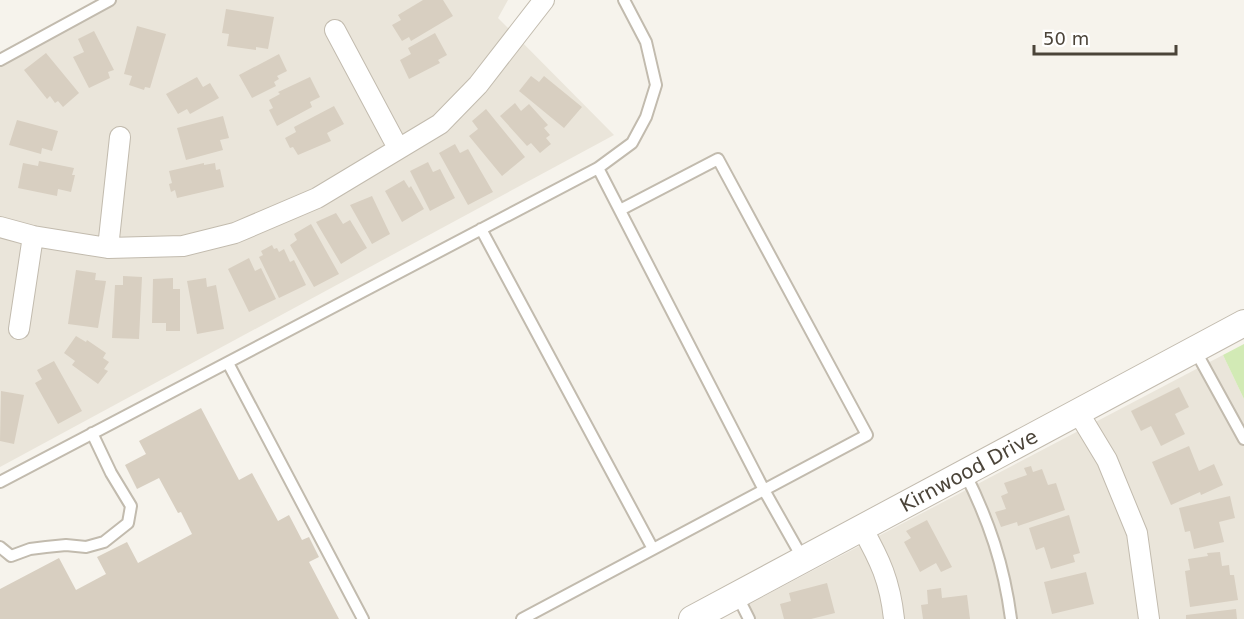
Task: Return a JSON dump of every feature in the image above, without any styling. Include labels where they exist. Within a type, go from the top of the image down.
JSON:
[{"type":"street","points":[[0,227],[33,236],[108,248],[183,246],[235,233],[317,198],[440,124],[470,93],[544,0]]},
{"type":"street","points":[[335,30],[398,148]]},
{"type":"street","points":[[108,248],[120,137]]},
{"type":"street","points":[[19,329],[33,236]]},
{"type":"street","name":"Kirnwood Drive","points":[[692,619],[1244,323]]},
{"type":"street","points":[[1078,412],[1107,460],[1137,533],[1149,619]]},
{"type":"street","points":[[862,528],[881,562],[891,594],[894,619]]},
{"type":"lane","points":[[0,60],[110,0]]},
{"type":"lane","points":[[0,482],[598,168],[632,143],[646,117],[656,85],[646,42],[624,0]]},
{"type":"lane","points":[[522,619],[867,435],[718,159],[620,210]]},
{"type":"lane","points":[[598,168],[764,490],[804,559]]},
{"type":"lane","points":[[481,229],[653,549]]},
{"type":"lane","points":[[1195,349],[1244,439]]},
{"type":"lane","points":[[228,363],[363,619]]},
{"type":"lane","points":[[0,547],[11,556],[30,549],[46,547],[66,545],[86,547],[104,542],[128,523],[132,506],[111,473],[93,434]]},
{"type":"lane","points":[[964,473],[984,511],[994,539],[1011,619]]},
{"type":"lane","points":[[737,595],[748,619]]},
{"type":"shaded area","points":[[116,0],[508,0],[498,18],[614,135],[0,467],[0,64]]},
{"type":"shaded area","points":[[1223,355],[1244,399],[1244,619],[755,619],[749,604]]},
{"type":"green space","points":[[1244,344],[1244,399],[1223,355]]},
{"type":"building","points":[[423,0],[443,0],[453,16],[411,41],[409,37],[402,41],[392,25],[401,20],[398,15]]},
{"type":"building","points":[[226,9],[274,17],[268,49],[256,47],[256,50],[227,46],[229,34],[222,33]]},
{"type":"building","points":[[137,26],[166,34],[150,88],[145,87],[144,90],[129,85],[132,76],[124,74]]},
{"type":"building","points":[[94,31],[114,70],[108,72],[110,78],[89,88],[73,57],[84,52],[78,39]]},
{"type":"building","points":[[435,33],[447,55],[438,60],[440,63],[409,79],[400,60],[411,54],[408,48]]},
{"type":"building","points":[[46,53],[79,93],[63,107],[58,101],[55,103],[50,96],[47,99],[24,70]]},
{"type":"building","points":[[279,54],[287,71],[277,76],[279,79],[274,82],[276,86],[252,98],[239,75]]},
{"type":"building","points":[[531,76],[539,82],[544,76],[582,107],[564,128],[519,91]]},
{"type":"building","points":[[197,77],[203,87],[210,83],[219,98],[190,114],[187,109],[178,114],[166,94]]},
{"type":"building","points":[[310,77],[320,97],[310,102],[312,107],[277,126],[269,110],[273,108],[269,100],[280,94],[278,92]]},
{"type":"building","points":[[515,103],[521,111],[529,104],[548,125],[544,128],[550,135],[546,138],[551,144],[540,153],[531,143],[527,146],[500,116]]},
{"type":"building","points":[[334,106],[344,124],[327,133],[331,141],[298,155],[293,147],[290,148],[285,138],[296,132],[294,127]]},
{"type":"building","points":[[486,109],[525,157],[502,176],[469,136],[478,129],[472,121]]},
{"type":"building","points":[[223,116],[229,138],[220,140],[223,150],[186,160],[177,128]]},
{"type":"building","points":[[17,120],[58,131],[52,151],[42,148],[41,154],[9,145]]},
{"type":"building","points":[[455,144],[460,153],[468,149],[493,192],[468,205],[439,153]]},
{"type":"building","points":[[39,161],[74,168],[72,175],[75,175],[71,192],[58,189],[57,196],[18,188],[23,163],[38,166]]},
{"type":"building","points":[[428,162],[433,172],[440,169],[455,198],[430,211],[410,171]]},
{"type":"building","points":[[204,163],[204,165],[215,163],[216,170],[220,169],[224,187],[177,198],[175,190],[171,192],[169,184],[172,183],[169,171]]},
{"type":"building","points":[[404,180],[409,188],[411,186],[424,209],[402,222],[385,191]]},
{"type":"building","points":[[372,196],[390,234],[372,244],[350,205]]},
{"type":"building","points":[[336,213],[343,224],[350,220],[367,248],[341,264],[316,222]]},
{"type":"building","points":[[311,224],[339,274],[314,287],[290,245],[297,240],[294,234]]},
{"type":"building","points":[[272,245],[279,252],[284,249],[290,262],[294,260],[306,285],[279,298],[259,257],[263,255],[261,251]]},
{"type":"building","points":[[249,258],[255,271],[261,268],[276,299],[249,312],[228,269]]},
{"type":"building","points":[[76,270],[96,273],[95,280],[106,281],[98,328],[68,324]]},
{"type":"building","points":[[123,276],[142,277],[139,339],[112,338],[115,285],[123,285]]},
{"type":"building","points":[[173,278],[173,289],[180,289],[180,331],[166,331],[166,323],[152,323],[153,279]]},
{"type":"building","points":[[206,278],[207,287],[216,285],[224,329],[197,334],[187,281]]},
{"type":"building","points":[[76,336],[86,342],[87,340],[106,353],[103,358],[109,362],[104,369],[108,371],[98,384],[72,365],[75,361],[64,353]]},
{"type":"building","points":[[54,361],[82,411],[58,424],[35,383],[42,379],[37,370]]},
{"type":"building","points":[[1179,387],[1189,407],[1175,414],[1185,434],[1161,446],[1151,426],[1141,431],[1131,411]]},
{"type":"building","points":[[1,391],[24,395],[14,444],[0,441]]},
{"type":"building","points":[[201,408],[239,480],[252,473],[278,521],[289,515],[302,540],[309,537],[319,557],[309,562],[339,619],[0,619],[0,589],[59,558],[76,590],[106,574],[97,557],[127,542],[138,563],[192,534],[159,478],[137,489],[125,465],[146,454],[139,441]]},
{"type":"building","points":[[1189,446],[1199,471],[1214,464],[1223,485],[1171,505],[1152,462]]},
{"type":"building","points":[[1031,466],[1033,472],[1042,469],[1048,485],[1056,483],[1065,510],[1018,526],[1017,522],[1001,527],[995,512],[1006,509],[1001,496],[1008,493],[1004,483],[1027,475],[1024,468]]},
{"type":"building","points":[[1230,496],[1235,518],[1219,522],[1224,542],[1194,549],[1190,531],[1185,532],[1179,508]]},
{"type":"building","points":[[1069,515],[1080,553],[1073,555],[1075,562],[1051,569],[1044,547],[1036,550],[1029,528]]},
{"type":"building","points":[[927,520],[952,567],[941,572],[936,563],[920,572],[904,542],[911,538],[906,531]]},
{"type":"building","points":[[1220,552],[1222,566],[1229,565],[1230,575],[1234,575],[1238,600],[1190,607],[1185,571],[1190,570],[1188,559],[1208,556],[1207,553]]},
{"type":"building","points":[[1086,572],[1094,604],[1052,614],[1044,582]]},
{"type":"building","points":[[827,583],[835,613],[811,619],[784,619],[780,604],[791,601],[789,593]]},
{"type":"building","points":[[941,588],[942,598],[967,595],[970,619],[923,619],[921,605],[928,604],[927,590]]},
{"type":"building","points":[[1236,609],[1237,619],[1186,619],[1186,615]]}]
